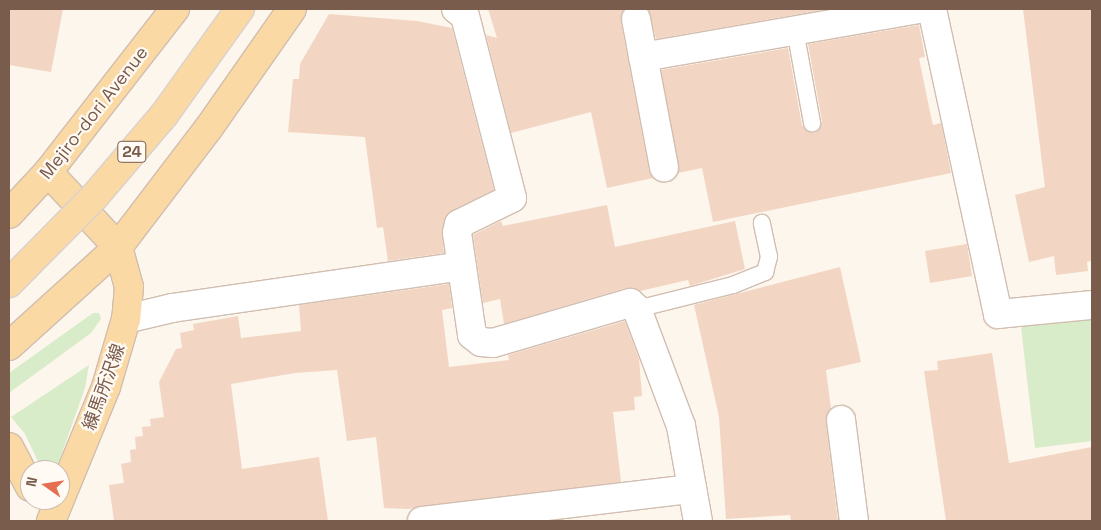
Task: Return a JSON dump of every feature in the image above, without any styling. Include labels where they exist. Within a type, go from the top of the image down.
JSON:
[{"type":"main road","name":"Mejiro-dori Avenue","points":[[9,214],[48,172],[176,9]]},
{"type":"main road","name":"24","points":[[9,283],[95,196],[164,115],[240,9]]},
{"type":"main road","points":[[9,346],[118,247],[208,129],[292,9]]},
{"type":"main road","points":[[48,172],[118,247]]},
{"type":"main road","name":"練馬所沢線","points":[[51,521],[106,387],[126,319],[129,288],[118,247]]},
{"type":"main road","points":[[9,447],[20,468]]},
{"type":"street","points":[[456,9],[465,16],[512,198],[459,224],[457,233],[472,336],[481,342],[493,343],[621,303],[630,303],[637,309],[681,426],[698,521]]},
{"type":"street","points":[[643,57],[918,9]]},
{"type":"street","points":[[932,9],[998,314],[1092,304]]},
{"type":"street","points":[[636,19],[664,167]]},
{"type":"street","points":[[126,319],[172,308],[462,266]]},
{"type":"street","points":[[841,420],[854,521]]},
{"type":"street","points":[[422,521],[692,489]]},
{"type":"lane","points":[[795,30],[812,122]]},
{"type":"lane","points":[[637,309],[733,285],[765,272],[769,257],[762,223]]},
{"type":"green space","points":[[93,313],[99,313],[101,319],[91,333],[9,393],[9,373]]},
{"type":"green space","points":[[1092,318],[1092,441],[1035,448],[1021,327]]},
{"type":"green space","points":[[89,365],[85,388],[59,460],[37,460],[25,434],[11,417]]},
{"type":"building","points":[[9,9],[63,9],[51,72],[9,65]]},
{"type":"building","points":[[488,9],[625,9],[621,22],[649,170],[653,178],[607,188],[591,112],[511,133],[486,35],[497,38]]},
{"type":"building","points":[[648,9],[829,9],[656,39]]},
{"type":"building","points":[[1023,9],[1092,9],[1092,261],[1087,262],[1088,271],[1056,275],[1054,256],[1029,262],[1015,195],[1045,187]]},
{"type":"building","points":[[329,14],[417,21],[452,28],[494,190],[447,214],[442,230],[444,253],[388,261],[383,227],[377,228],[365,137],[288,132],[293,79],[299,79],[300,64]]},
{"type":"building","points":[[919,25],[925,57],[919,58],[931,117],[933,125],[941,123],[951,173],[713,222],[702,168],[678,173],[661,70],[788,48],[802,125],[805,130],[813,133],[819,130],[822,121],[808,44]]},
{"type":"building","points":[[607,205],[615,247],[735,221],[745,269],[690,286],[688,280],[640,291],[626,288],[504,324],[500,299],[483,303],[473,235],[501,221],[503,226]]},
{"type":"building","points":[[967,244],[972,276],[930,283],[925,251]]},
{"type":"building","points":[[840,267],[861,362],[826,370],[831,409],[826,422],[838,521],[791,521],[790,515],[726,519],[719,417],[694,305]]},
{"type":"building","points":[[449,284],[452,308],[442,310],[449,367],[509,360],[508,355],[625,321],[639,359],[642,396],[634,397],[635,410],[613,412],[621,482],[408,509],[384,508],[376,437],[347,441],[337,370],[295,373],[231,384],[242,469],[319,457],[328,521],[114,521],[109,485],[124,483],[121,464],[131,462],[130,450],[136,449],[135,437],[143,436],[142,427],[151,426],[150,419],[164,417],[159,382],[176,349],[182,348],[180,333],[194,330],[193,324],[238,316],[241,338],[301,331],[299,305]]},
{"type":"building","points":[[992,353],[1009,463],[1092,447],[1092,521],[946,521],[924,371],[938,370],[937,361]]}]
